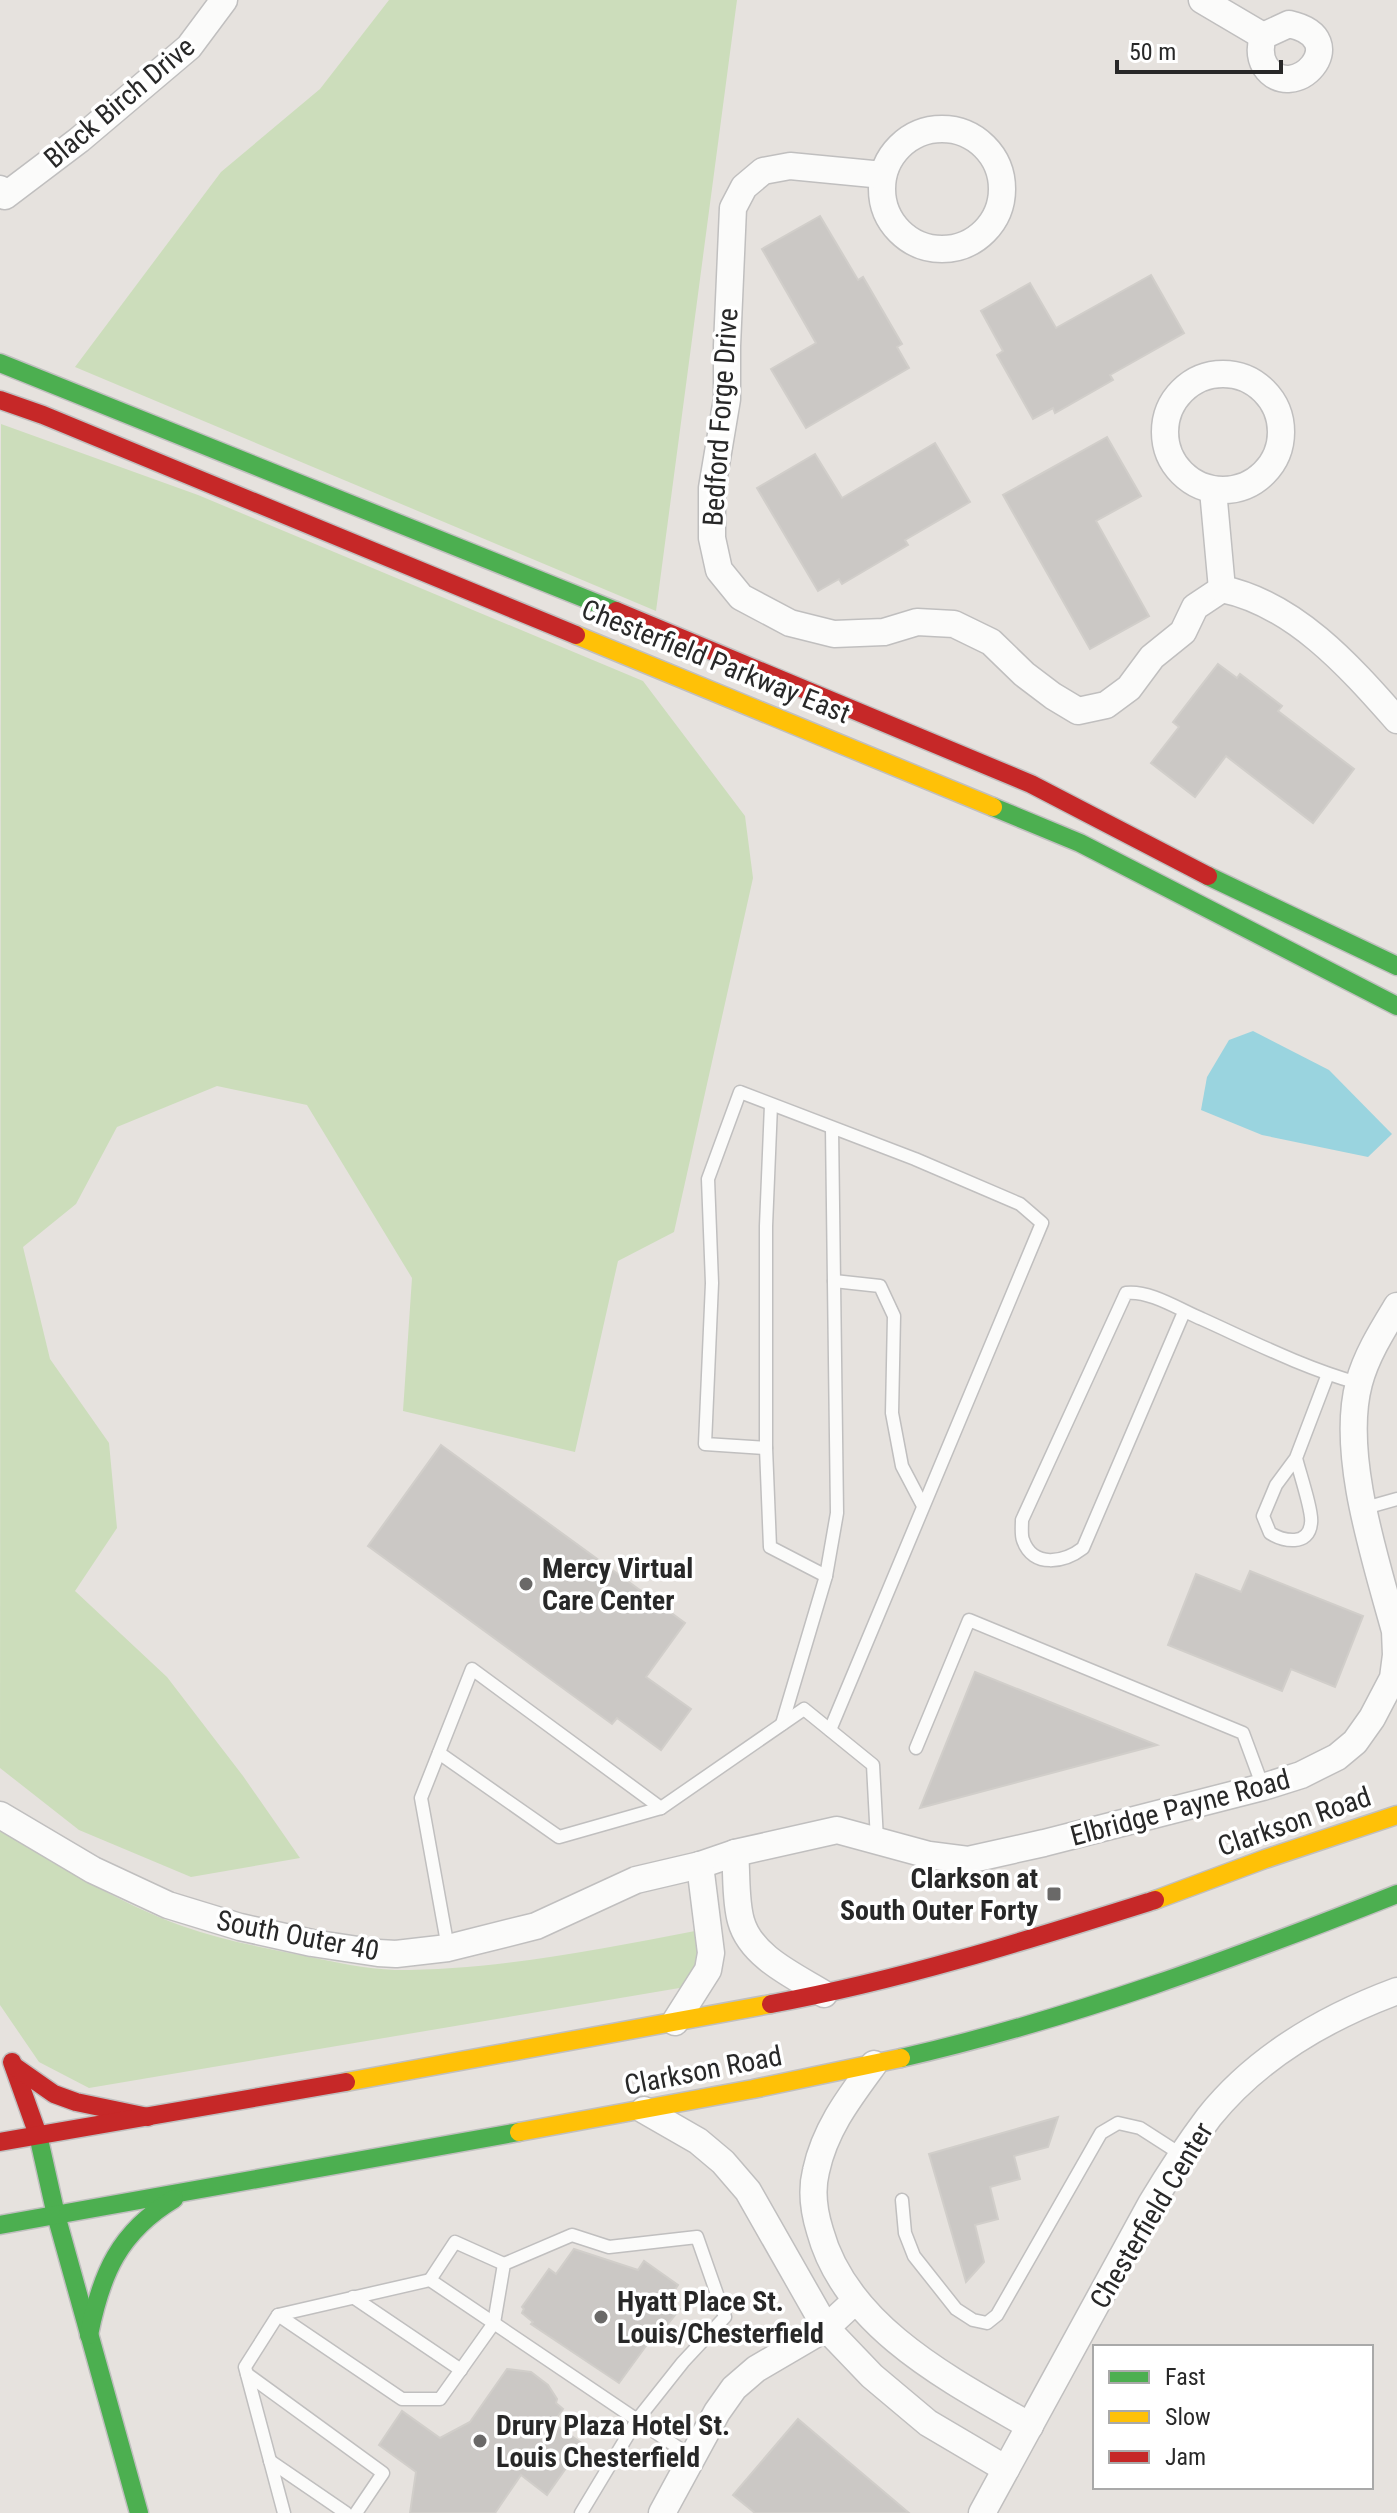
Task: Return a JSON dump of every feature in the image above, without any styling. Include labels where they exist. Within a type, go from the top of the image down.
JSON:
[{"type":"main road","name":"Chesterfield Parkway East","points":[[0,363],[619,612],[1031,784],[1247,896],[1397,966]]},
{"type":"main road","name":"Chesterfield Parkway East","points":[[0,400],[43,415],[1080,843],[1397,1006]]},
{"type":"main road","name":"Clarkson Road","points":[[0,2142],[824,1994],[952,1962],[1177,1893],[1390,1808]]},
{"type":"main road","name":"Clarkson Road","points":[[0,2225],[644,2110],[874,2064],[992,2035],[1107,2001],[1212,1965],[1397,1894]]},
{"type":"main road","points":[[0,2043],[14,2066],[38,2135],[56,2215],[139,2513]]},
{"type":"main road","points":[[14,2066],[54,2094],[76,2102],[148,2117]]},
{"type":"main road","points":[[89,2335],[102,2279],[116,2252],[133,2229],[157,2208],[186,2193]]},
{"type":"street","name":"Black Birch Drive","points":[[3,192],[79,140],[189,47],[224,0]]},
{"type":"street","points":[[1202,0],[1263,36]]},
{"type":"street","points":[[937,129],[954,130],[974,138],[990,152],[1003,183],[1001,204],[990,227],[974,241],[953,250],[932,250],[902,235],[888,218],[881,196],[883,175],[888,160],[901,144],[917,134],[937,129]]},
{"type":"street","name":"Bedford Forge Drive","points":[[883,175],[790,166],[763,171],[744,187],[733,208],[727,399],[712,488],[712,538],[719,570],[741,597],[790,623],[834,634],[884,632],[917,622],[954,624],[991,642],[1024,674],[1078,711],[1106,705],[1129,688],[1152,657],[1183,632],[1195,607],[1222,589]]},
{"type":"street","points":[[1225,373],[1251,380],[1267,393],[1278,410],[1282,430],[1278,453],[1268,470],[1252,483],[1233,490],[1213,490],[1182,474],[1170,457],[1165,442],[1165,422],[1179,392],[1192,381],[1225,373]]},
{"type":"street","points":[[1213,490],[1222,589],[1260,601],[1318,640],[1340,657],[1397,720]]},
{"type":"street","name":"Elbridge Payne Road","points":[[735,1853],[837,1830],[929,1855],[968,1860],[1263,1787],[1301,1775],[1337,1757],[1355,1742],[1393,1678],[1395,1631],[1354,1460],[1353,1423],[1358,1383],[1397,1306]]},
{"type":"street","name":"South Outer 40","points":[[0,1815],[93,1870],[156,1900],[240,1927],[312,1943],[396,1954],[448,1948],[536,1926],[636,1880],[735,1853]]},
{"type":"street","points":[[735,1853],[741,1922],[753,1944],[773,1962],[824,1994]]},
{"type":"street","points":[[675,2022],[708,1970],[711,1953],[700,1865]]},
{"type":"street","name":"Chesterfield Center","points":[[982,2513],[1151,2204],[1211,2115],[1275,2055],[1317,2027],[1359,2005],[1397,1991]]},
{"type":"street","points":[[874,2064],[841,2109],[826,2139],[815,2173],[814,2210],[824,2247],[855,2301],[896,2339],[957,2384],[1030,2426]]},
{"type":"street","points":[[644,2110],[698,2141],[723,2162],[748,2191],[826,2328],[872,2376],[928,2423],[1006,2469]]},
{"type":"street","points":[[662,2513],[717,2412],[734,2388],[756,2369],[826,2328],[855,2301]]},
{"type":"lane","points":[[766,1448],[705,1444],[712,1283],[708,1179],[740,1092],[915,1159],[1020,1204],[1042,1223],[830,1730]]},
{"type":"lane","points":[[771,1105],[766,1226],[766,1448],[770,1547],[826,1576]]},
{"type":"lane","points":[[782,1724],[826,1576],[837,1513],[832,1128]]},
{"type":"lane","points":[[834,1281],[880,1286],[894,1316],[892,1413],[902,1466],[923,1506]]},
{"type":"lane","points":[[1184,1312],[1083,1548],[1070,1558],[1050,1562],[1035,1556],[1023,1540],[1022,1520],[1126,1293],[1138,1292],[1328,1374],[1358,1383]]},
{"type":"lane","points":[[1296,1458],[1312,1523],[1298,1541],[1283,1540],[1270,1533],[1263,1516],[1276,1485],[1296,1458],[1328,1374]]},
{"type":"lane","points":[[1365,1508],[1397,1499]]},
{"type":"lane","points":[[916,1748],[969,1620],[1243,1733],[1263,1787]]},
{"type":"lane","points":[[448,1948],[421,1798],[472,1669],[661,1808]]},
{"type":"lane","points":[[439,1753],[559,1837],[661,1808],[804,1709],[873,1765],[877,1840]]},
{"type":"lane","points":[[902,2200],[905,2233],[914,2256],[956,2309],[973,2320],[987,2323],[997,2315],[1101,2133],[1118,2123],[1140,2128],[1182,2155]]},
{"type":"lane","points":[[284,2513],[245,2367],[278,2315],[430,2280],[455,2242],[504,2264],[572,2235],[609,2247],[697,2237],[725,2317],[683,2362],[637,2420],[581,2513]]},
{"type":"lane","points":[[278,2315],[402,2399],[440,2399],[494,2323],[504,2264]]},
{"type":"lane","points":[[430,2280],[692,2457]]},
{"type":"lane","points":[[353,2297],[461,2370]]},
{"type":"lane","points":[[247,2374],[383,2473],[356,2513]]},
{"type":"lane","points":[[270,2461],[346,2513]]},
{"type":"green space","points":[[389,0],[737,0],[656,611],[75,367],[221,172],[320,89]]},
{"type":"green space","points":[[1,424],[198,495],[643,681],[745,816],[753,878],[674,1232],[618,1261],[575,1452],[403,1411],[412,1278],[307,1105],[217,1086],[117,1127],[76,1204],[23,1247],[50,1359],[109,1443],[117,1528],[75,1591],[167,1677],[243,1776],[300,1858],[191,1877],[79,1830],[0,1768]]},
{"type":"green space","points":[[0,1830],[89,1882],[158,1917],[259,1947],[373,1968],[433,1969],[546,1958],[695,1931],[707,1943],[703,1984],[89,2088],[39,2062],[0,2005]]},
{"type":"water","points":[[1253,1031],[1329,1070],[1392,1134],[1368,1157],[1262,1135],[1201,1110],[1207,1077],[1229,1040]]},
{"type":"building","points":[[820,216],[858,280],[863,277],[902,344],[897,347],[909,368],[806,428],[771,369],[816,343],[762,249]]},
{"type":"building","points":[[1151,275],[1184,333],[1110,375],[1113,380],[1055,413],[1053,408],[1033,419],[997,355],[1003,351],[981,311],[1030,283],[1056,328]]},
{"type":"building","points":[[1107,437],[1141,496],[1096,521],[1149,616],[1090,649],[1003,495]]},
{"type":"building","points":[[935,443],[970,502],[905,540],[908,545],[842,584],[839,579],[818,591],[757,488],[815,454],[842,498]]},
{"type":"building","points":[[1218,664],[1237,678],[1240,674],[1282,706],[1278,711],[1354,769],[1313,823],[1226,756],[1195,797],[1151,763],[1179,727],[1173,722]]},
{"type":"building","name":"Mercy Virtual Care Center","points":[[441,1445],[685,1623],[646,1677],[691,1709],[661,1750],[617,1718],[612,1724],[368,1546]]},
{"type":"building","points":[[1250,1571],[1363,1616],[1335,1687],[1291,1669],[1282,1691],[1168,1645],[1196,1574],[1241,1592]]},
{"type":"building","points":[[975,1672],[1157,1745],[920,1808]]},
{"type":"building","points":[[1058,2117],[1048,2147],[1014,2156],[1020,2179],[990,2187],[998,2219],[975,2225],[984,2262],[966,2282],[929,2154]]},
{"type":"building","name":"Hyatt Place St. Louis/Chesterfield","points":[[574,2249],[638,2270],[644,2261],[678,2285],[668,2300],[680,2309],[654,2341],[651,2339],[619,2383],[531,2324],[533,2322],[522,2313],[522,2307],[549,2269],[556,2274]]},
{"type":"building","name":"Drury Plaza Hotel St. Louis Chesterfield","points":[[507,2369],[531,2372],[548,2385],[557,2399],[556,2403],[563,2409],[553,2423],[583,2444],[547,2495],[521,2475],[495,2513],[410,2513],[416,2472],[379,2445],[402,2411],[440,2438],[470,2422]]},
{"type":"building","points":[[798,2419],[909,2513],[755,2513],[733,2495]]},
{"type":"traffic: fast","points":[[0,363],[616,611]]},
{"type":"traffic: fast","points":[[993,807],[1080,843],[1397,1006]]},
{"type":"traffic: fast","points":[[1208,876],[1397,966]]},
{"type":"traffic: fast","points":[[901,2058],[1090,2006],[1397,1894]]},
{"type":"traffic: fast","points":[[0,2225],[519,2132]]},
{"type":"traffic: fast","points":[[38,2135],[56,2215]]},
{"type":"traffic: fast","points":[[89,2335],[100,2293],[115,2256],[139,2226],[174,2199]]},
{"type":"traffic: fast","points":[[56,2215],[139,2513]]},
{"type":"traffic: slow","points":[[576,635],[993,807]]},
{"type":"traffic: slow","points":[[1155,1900],[1397,1815]]},
{"type":"traffic: slow","points":[[346,2082],[771,2004]]},
{"type":"traffic: slow","points":[[519,2132],[901,2058]]},
{"type":"traffic: jam","points":[[0,400],[576,635]]},
{"type":"traffic: jam","points":[[616,611],[1031,784],[1208,876]]},
{"type":"traffic: jam","points":[[771,2004],[917,1971],[1155,1900]]},
{"type":"traffic: jam","points":[[12,2062],[38,2135]]},
{"type":"traffic: jam","points":[[14,2066],[54,2094],[76,2102],[148,2117]]},
{"type":"traffic: jam","points":[[0,2142],[346,2082]]},
{"type":"place","name":"Mercy Virtual Care Center","points":[[526,1584]]},
{"type":"place","name":"Clarkson at South Outer Forty","points":[[1054,1894]]},
{"type":"place","name":"Hyatt Place St. Louis/Chesterfield","points":[[601,2317]]},
{"type":"place","name":"Drury Plaza Hotel St. Louis Chesterfield","points":[[480,2441]]}]
